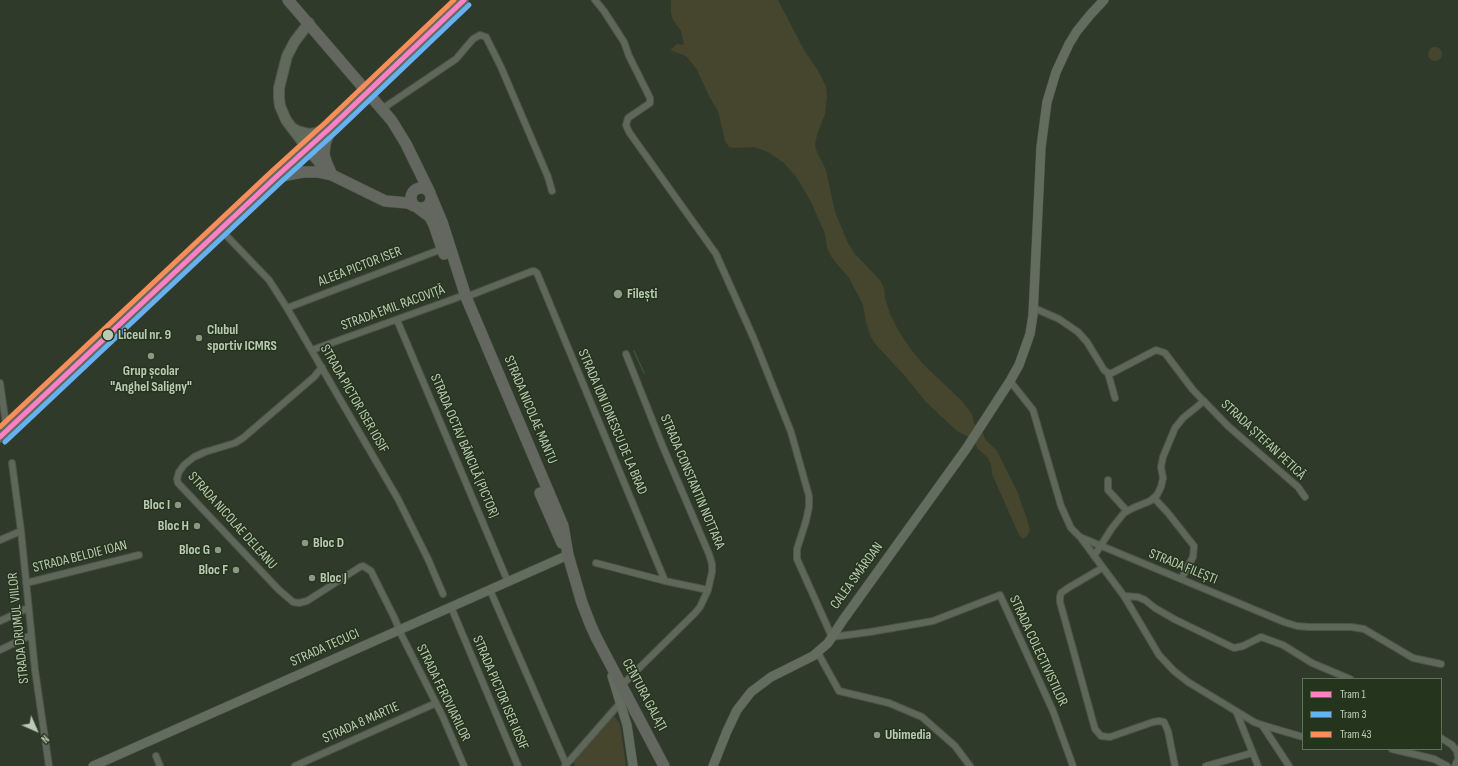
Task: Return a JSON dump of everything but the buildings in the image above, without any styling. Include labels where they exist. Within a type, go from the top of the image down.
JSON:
[{"type":"highway","points":[[288,0],[382,108],[400,133],[417,166],[442,222],[463,297]]},
{"type":"highway","points":[[331,127],[325,144],[324,155],[332,175]]},
{"type":"highway","points":[[308,149],[332,175]]},
{"type":"highway","points":[[417,166],[418,183],[411,200],[416,207],[421,208],[428,206],[430,203],[430,194]]},
{"type":"highway","points":[[276,177],[311,171],[332,175],[389,202],[408,203],[430,217],[549,515],[568,555],[582,603],[596,638]]},
{"type":"highway","points":[[380,198],[397,198],[421,188],[430,194]]},
{"type":"highway","name":"CENTURA GALAȚI","points":[[596,638],[664,766]]},
{"type":"main road","points":[[3,434],[276,177],[308,149],[464,0]]},
{"type":"main road","name":"CALEA SMÂRDAN","points":[[712,766],[726,731],[737,710],[751,692],[771,677],[807,660],[818,653],[832,637],[966,449],[1010,382],[1026,350],[1034,308],[1041,147],[1047,102],[1056,72],[1069,44],[1085,20],[1104,0]]},
{"type":"main road","points":[[308,149],[291,127],[280,106],[278,98],[282,72],[290,48],[309,23]]},
{"type":"main road","points":[[291,127],[309,134],[331,127]]},
{"type":"main road","name":"STRADA TECUCI","points":[[93,766],[568,555]]},
{"type":"main road","points":[[596,638],[621,702],[627,725],[633,766]]},
{"type":"street","points":[[596,0],[624,42],[629,56],[650,98],[650,103],[628,118],[626,125],[628,132],[716,254],[754,339],[791,432],[809,496],[809,507],[797,550],[797,559],[832,637]]},
{"type":"street","points":[[382,108],[456,59],[473,39],[480,35],[486,37],[501,67],[548,176],[552,191]]},
{"type":"street","name":"STRADA PICTOR ISER IOSIF","points":[[221,230],[269,280],[287,308],[398,499],[428,559],[443,594]]},
{"type":"street","name":"ALEEA PICTOR ISER","points":[[287,308],[442,249]]},
{"type":"street","name":"STRADA EMIL RACOVIȚĂ","points":[[312,350],[530,272],[536,272]]},
{"type":"street","name":"STRADA ION IONESCU DE LA BRAD","points":[[536,272],[665,581]]},
{"type":"street","points":[[1034,308],[1059,319],[1078,332],[1087,342],[1104,370],[1108,372],[1115,398]]},
{"type":"street","name":"STRADA OCTAV BĂNCILĂ (PICTOR)","points":[[397,320],[508,582]]},
{"type":"street","name":"STRADA ȘTEFAN PETICĂ","points":[[1108,372],[1112,372],[1156,350],[1165,353],[1193,390],[1228,426],[1298,487],[1305,497]]},
{"type":"street","name":"STRADA CONSTANTIN NOTTARA","points":[[622,685],[700,608],[708,590],[712,572],[712,564],[709,554],[663,447],[626,354]]},
{"type":"street","name":"STRADA NICOLAE DELEANU","points":[[322,367],[314,377],[243,438],[235,443],[194,457],[184,465],[176,479],[178,483],[279,590],[293,602],[299,603],[307,601],[363,566],[371,571],[399,630]]},
{"type":"street","name":"STRADA FILEȘTI","points":[[1010,382],[1033,410],[1061,506],[1071,528],[1080,537],[1284,622],[1309,627],[1351,627],[1364,629],[1413,658],[1441,664]]},
{"type":"street","points":[[0,383],[3,434]]},
{"type":"street","name":"STRADA ȘTEFAN PETICĂ","points":[[1154,498],[1161,487],[1163,478],[1161,467],[1163,457],[1175,428],[1183,418],[1204,401]]},
{"type":"street","name":"STRADA DRUMUL VIILOR","points":[[12,463],[21,530],[31,635],[49,766]]},
{"type":"street","points":[[1108,480],[1108,490],[1127,511]]},
{"type":"street","points":[[1094,556],[1120,518],[1127,511],[1146,504],[1154,498],[1194,546],[1193,557],[1181,579]]},
{"type":"street","points":[[0,540],[21,530]]},
{"type":"street","points":[[1080,537],[1124,596],[1159,655],[1174,671],[1188,682],[1262,725],[1302,737]]},
{"type":"street","name":"STRADA BELDIE IOAN","points":[[26,583],[139,555]]},
{"type":"street","points":[[596,563],[665,581],[708,590]]},
{"type":"street","points":[[1102,568],[1064,591],[1060,597],[1060,602],[1096,729],[1101,736],[1110,737],[1153,722],[1164,722],[1168,730],[1175,766]]},
{"type":"street","points":[[490,590],[566,765],[621,702]]},
{"type":"street","name":"STRADA COLECTIVISTILOR","points":[[832,637],[933,621],[1000,595],[1053,711],[1073,766]]},
{"type":"street","points":[[1124,596],[1138,597],[1145,600],[1155,608],[1174,619],[1234,648],[1243,646],[1262,637],[1283,645],[1312,663],[1348,678]]},
{"type":"street","points":[[0,621],[28,608]]},
{"type":"street","name":"STRADA PICTOR ISER IOSIF","points":[[451,608],[518,766]]},
{"type":"street","name":"STRADA FEROVIARILOR","points":[[399,630],[436,703],[464,766]]},
{"type":"street","points":[[0,650],[31,635]]},
{"type":"street","points":[[818,653],[839,691],[890,703],[922,717],[955,746],[970,766]]},
{"type":"street","name":"STRADA 8 MARTIE","points":[[296,766],[436,703]]},
{"type":"street","points":[[1236,711],[1258,766]]},
{"type":"street","points":[[1262,725],[1289,766]]},
{"type":"street","points":[[1442,739],[1457,751],[1458,758],[1455,766]]},
{"type":"street","points":[[1396,750],[1434,759],[1447,766]]},
{"type":"street","points":[[1206,766],[1252,753]]},
{"type":"street","points":[[156,756],[160,766]]},
{"type":"green space","points":[[671,0],[778,0],[804,50],[826,86],[827,97],[825,114],[815,145],[826,170],[835,212],[848,243],[855,254],[880,280],[884,288],[885,298],[890,314],[898,330],[910,348],[923,364],[962,401],[972,414],[974,424],[982,430],[985,439],[997,451],[1017,491],[1027,519],[1030,530],[1027,536],[1023,539],[1019,535],[992,474],[991,465],[988,458],[977,448],[974,440],[957,431],[926,402],[905,376],[876,345],[871,337],[866,322],[863,305],[849,278],[832,258],[827,248],[825,234],[811,202],[797,178],[784,163],[768,152],[754,147],[729,147],[725,141],[718,111],[710,98],[696,68],[686,56],[670,50],[677,44],[684,45],[681,31],[673,20],[671,13]]},
{"type":"green space","points":[[1435,47],[1440,49],[1442,54],[1440,59],[1435,61],[1430,59],[1428,54],[1430,49]]},
{"type":"green space","points":[[614,716],[620,724],[626,766],[575,766],[573,760]]},
{"type":"waterway","points":[[634,351],[644,373]]},
{"type":"tram line","name":"43","points":[[0,427],[454,0]]},
{"type":"tram line","name":"1","points":[[0,437],[331,127],[464,0]]},
{"type":"tram line","name":"3","points":[[5,442],[336,132],[469,5]]},
{"type":"place","name":"Filești","points":[[618,294]]},
{"type":"place","name":"Liceul nr. 9","points":[[108,335]]},
{"type":"place","name":"Clubul sportiv ICMRS","points":[[199,338]]},
{"type":"place","name":"Grup școlar \"Anghel Saligny\"","points":[[151,356]]},
{"type":"place","name":"Bloc I","points":[[178,505]]},
{"type":"place","name":"Bloc H","points":[[197,526]]},
{"type":"place","name":"Bloc D","points":[[305,543]]},
{"type":"place","name":"Bloc G","points":[[218,550]]},
{"type":"place","name":"Bloc F","points":[[236,570]]},
{"type":"place","name":"Bloc J","points":[[312,578]]},
{"type":"place","name":"Ubimedia","points":[[877,735]]}]
